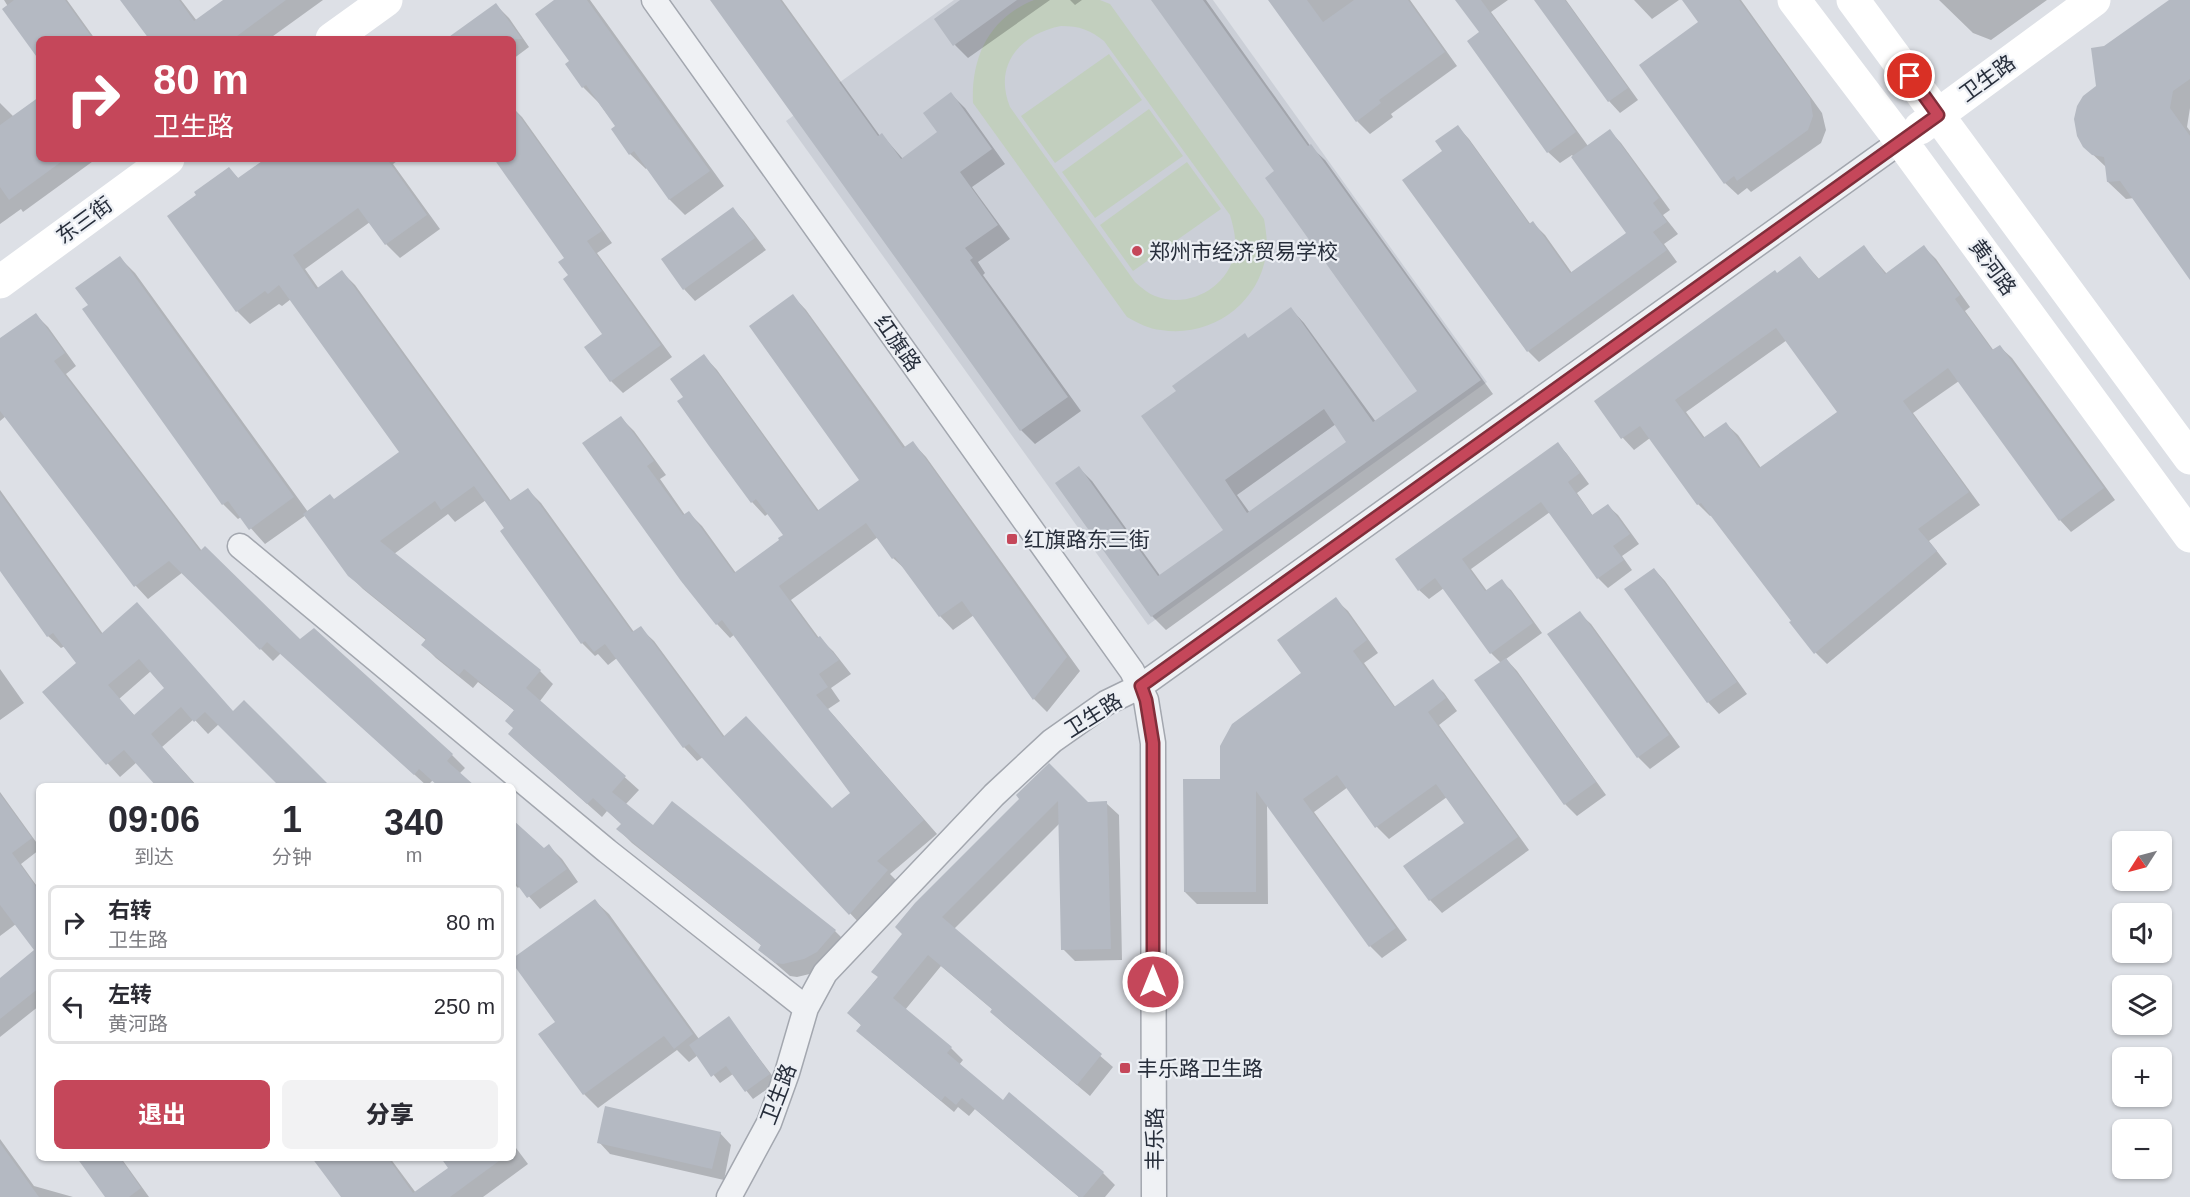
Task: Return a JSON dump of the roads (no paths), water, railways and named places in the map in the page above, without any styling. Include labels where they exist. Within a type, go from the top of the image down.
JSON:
[{"type":"main road","points":[[336,36],[386,0]]},
{"type":"main road","name":"黄河路","points":[[1794,0],[1901,141],[2190,536]]},
{"type":"main road","points":[[1853,0],[2190,458]]},
{"type":"main road","name":"卫生路","points":[[1901,141],[2094,0]]},
{"type":"main road","name":"东三街","points":[[0,282],[164,162]]},
{"type":"street","name":"红旗路","points":[[654,0],[1141,686]]},
{"type":"street","name":"卫生路","points":[[729,1197],[768,1123],[787,1073],[806,1008],[825,973],[994,795],[1072,725],[1106,703],[1141,686],[1901,141]]},
{"type":"street","points":[[240,546],[607,851],[806,1008]]},
{"type":"street","name":"丰乐路","points":[[1141,686],[1146,700],[1153,743],[1154,1197]]},
{"type":"place","name":"郑州市经济贸易学校","points":[[1137,251]]},
{"type":"place","name":"红旗路东三街","points":[[1012,539]]},
{"type":"place","name":"丰乐路卫生路","points":[[1125,1068]]}]
